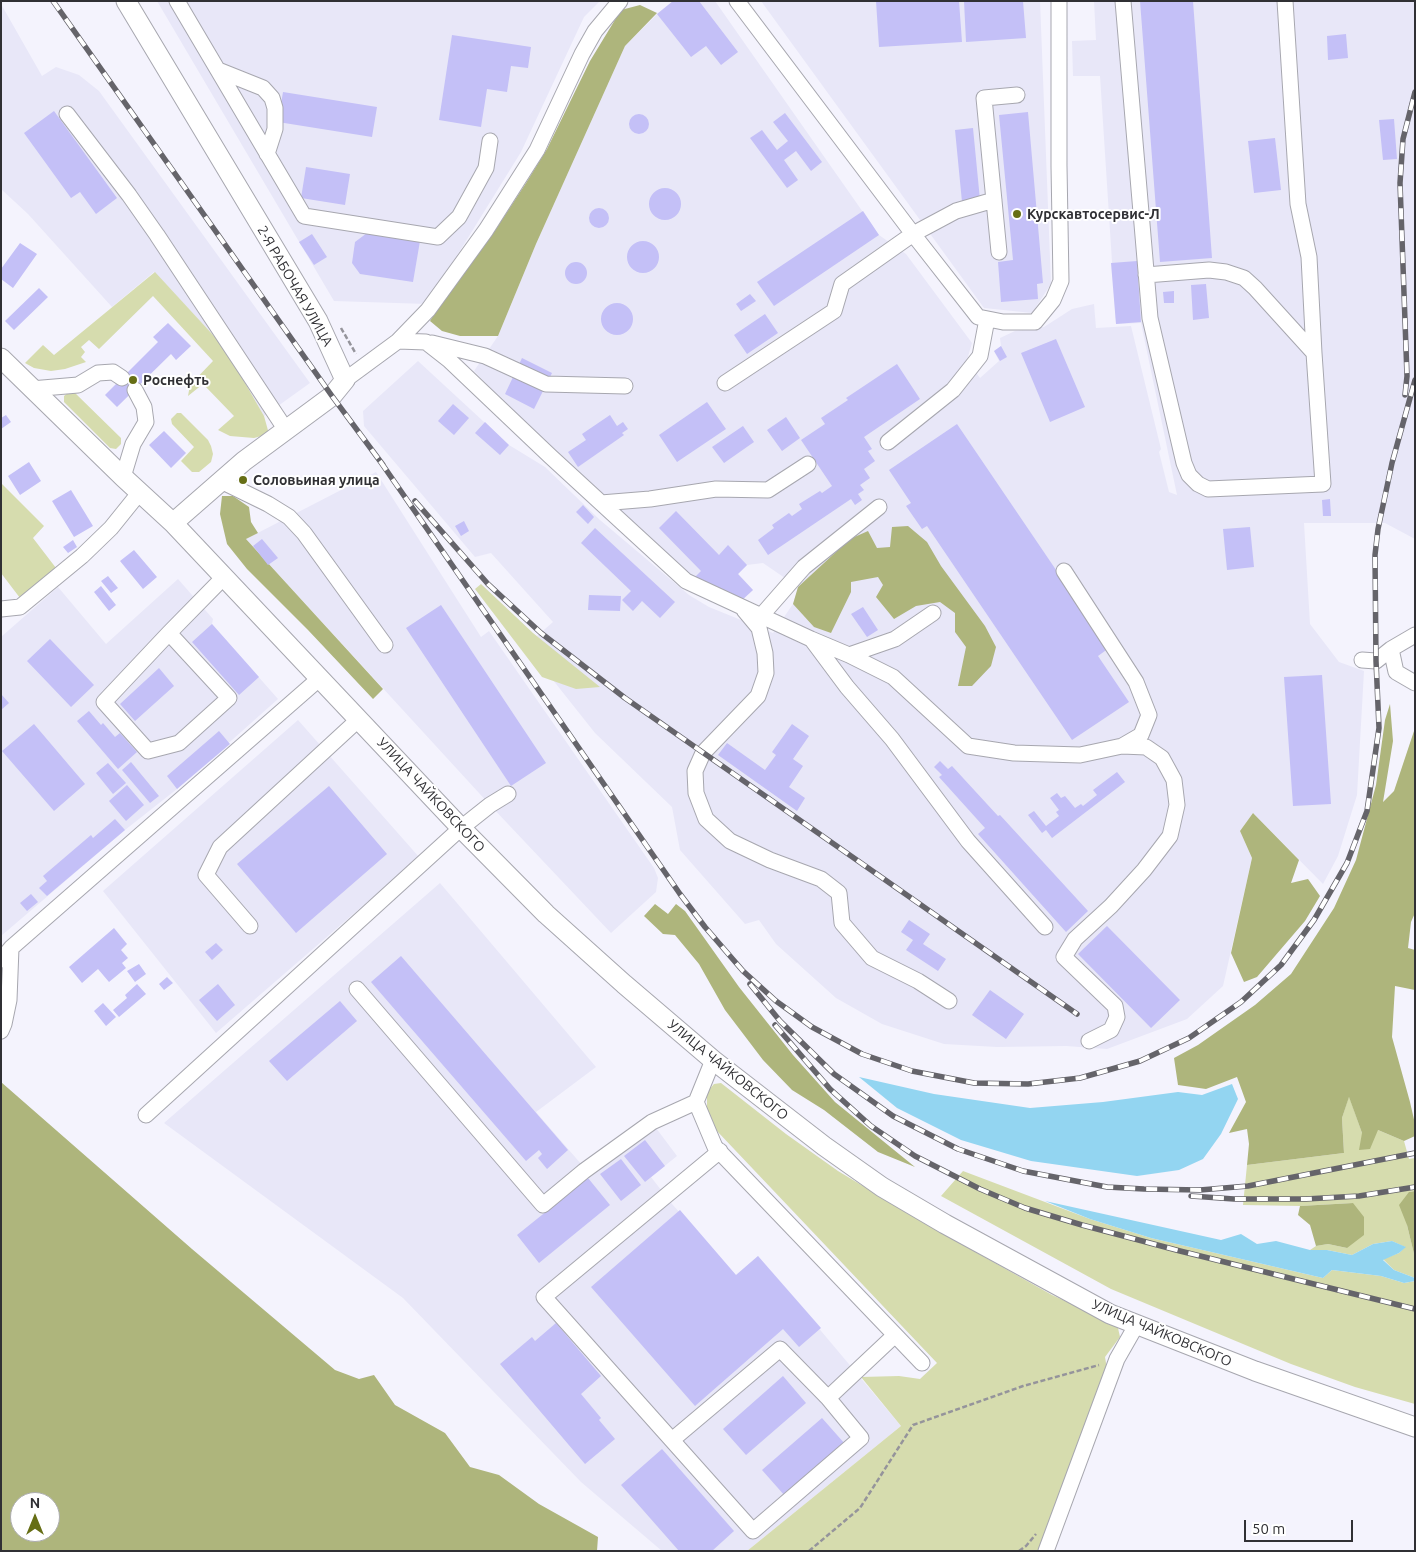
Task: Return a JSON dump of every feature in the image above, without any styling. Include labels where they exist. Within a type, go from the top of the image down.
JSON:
[{"type":"main road","name":"2-Я РАБОЧАЯ УЛИЦА","points":[[126,1],[318,321],[345,380]]},
{"type":"main road","points":[[1,358],[31,389],[173,523],[244,461],[332,396],[345,380]]},
{"type":"main road","name":"УЛИЦА ЧАЙКОВСКОГО","points":[[173,523],[461,828],[546,914],[713,1060],[824,1146],[882,1187],[945,1224],[1110,1314],[1254,1371],[1415,1427]]},
{"type":"street","points":[[177,1],[304,216],[438,237],[459,218],[486,168],[490,141]]},
{"type":"street","points":[[345,380],[398,341],[428,310],[486,230],[518,181],[537,150],[594,31],[620,1]]},
{"type":"street","points":[[737,1],[913,234],[983,318],[1003,322],[1035,322],[1053,300],[1061,280],[1059,1]]},
{"type":"street","points":[[1123,1],[1150,318],[1184,463],[1189,475],[1198,484],[1208,489],[1324,484],[1314,353],[1310,257],[1298,204],[1285,1]]},
{"type":"street","points":[[218,70],[263,88],[272,98],[275,128],[268,154]]},
{"type":"street","points":[[998,252],[984,98],[1017,95]]},
{"type":"street","points":[[67,114],[146,219],[286,430]]},
{"type":"street","points":[[725,383],[834,311],[842,284],[913,234],[956,211],[994,200]]},
{"type":"street","points":[[1146,275],[1209,270],[1226,272],[1244,278],[1314,353]]},
{"type":"street","points":[[888,442],[953,390],[980,356],[983,318]]},
{"type":"street","points":[[398,341],[426,342],[485,356],[546,384],[625,386]]},
{"type":"street","points":[[426,342],[449,360],[686,581],[893,677],[968,746],[1014,753],[1080,755],[1122,746],[1146,747],[1162,758],[1174,780],[1177,805],[1170,836],[1144,870],[1111,906],[1075,939],[1064,957],[1115,1006],[1116,1017],[1111,1030],[1089,1041]]},
{"type":"street","points":[[31,389],[78,385],[98,373],[113,372],[122,378]]},
{"type":"street","points":[[123,477],[133,444],[146,422],[144,407],[135,390]]},
{"type":"street","points":[[601,503],[650,499],[716,489],[768,490],[808,464]]},
{"type":"street","points":[[221,481],[268,504],[289,517],[304,533],[384,645]]},
{"type":"street","points":[[1,609],[20,607],[82,556],[111,528],[140,492]]},
{"type":"street","points":[[761,616],[804,567],[879,507]]},
{"type":"street","points":[[1064,571],[1136,682],[1149,715],[1141,735],[1122,746]]},
{"type":"street","points":[[169,633],[229,698],[179,743],[148,751],[104,702],[169,633],[224,578]]},
{"type":"street","points":[[740,606],[759,628],[765,653],[766,673],[758,696],[704,753],[695,771],[696,793],[706,819],[730,841],[770,860],[821,878],[839,892],[842,923],[872,958],[918,981],[950,1001]]},
{"type":"street","points":[[849,655],[895,638],[933,613]]},
{"type":"street","points":[[1362,660],[1376,661],[1391,649],[1415,635]]},
{"type":"street","points":[[811,639],[847,687],[892,739],[968,841],[1045,927]]},
{"type":"street","points":[[1391,649],[1396,672],[1415,683]]},
{"type":"street","points":[[1,1031],[9,1000],[6,954],[320,678]]},
{"type":"street","points":[[250,926],[206,875],[220,847],[359,718]]},
{"type":"street","points":[[146,1115],[461,828],[490,805],[508,794]]},
{"type":"street","points":[[357,989],[543,1205],[584,1171],[652,1122],[696,1102],[713,1060]]},
{"type":"street","points":[[696,1102],[715,1147],[922,1363]]},
{"type":"street","points":[[672,1440],[780,1349],[828,1398],[861,1438],[753,1531],[544,1297],[720,1151]]},
{"type":"street","points":[[1046,1551],[1117,1359],[1137,1324]]},
{"type":"street","points":[[828,1398],[895,1335]]},
{"type":"path","points":[[809,1551],[860,1508],[913,1425],[1023,1386],[1117,1359]]},
{"type":"shaded area","points":[[157,1],[600,1],[584,17],[521,152],[427,304],[334,301]]},
{"type":"shaded area","points":[[673,1],[715,1],[879,235],[906,254],[972,343],[967,360],[980,378],[999,361],[994,351],[1001,346],[1000,338],[1015,331],[1044,327],[1072,309],[1094,304],[1096,328],[1131,326],[1161,449],[1159,452],[1169,492],[1177,495],[1141,323],[1116,324],[1100,76],[1073,76],[1072,41],[1096,40],[1094,1],[1415,1],[1415,539],[1385,523],[1304,523],[1310,624],[1339,662],[1364,671],[1357,795],[1338,856],[1323,884],[1253,813],[1240,831],[1252,858],[1223,986],[1187,1019],[1107,1049],[1066,1046],[997,1047],[944,1044],[882,1024],[836,998],[776,944],[759,920],[745,924],[680,850],[672,807],[595,733],[541,665],[529,643],[553,622],[491,553],[475,557],[364,426],[363,411],[418,361],[509,445],[545,467],[600,520],[689,595],[709,607],[773,633],[793,604],[798,587],[763,563],[747,565],[738,574],[753,590],[740,602],[693,579],[596,487],[581,479],[552,452],[474,371],[498,336],[536,244],[625,46]]},
{"type":"shaded area","points":[[761,1],[1040,1],[1051,284],[1032,313],[984,308]]},
{"type":"shaded area","points":[[1,4],[42,76],[56,67],[79,75],[99,91],[310,383],[264,416],[225,348],[154,272],[112,307],[28,214],[1,189]]},
{"type":"shaded area","points":[[376,472],[481,637],[489,631],[654,868],[658,878],[656,892],[611,933],[490,805],[246,539]]},
{"type":"shaded area","points":[[178,579],[213,619],[212,624],[278,699],[177,789],[125,830],[1,936],[1,637],[58,587],[106,644]]},
{"type":"shaded area","points":[[298,720],[419,857],[216,1033],[103,891]]},
{"type":"shaded area","points":[[440,883],[596,1067],[536,1112],[582,1165],[647,1116],[677,1156],[651,1177],[672,1204],[736,1275],[758,1256],[901,1426],[747,1551],[662,1551],[581,1482],[403,1298],[164,1123]]},
{"type":"green space","points":[[640,5],[657,13],[625,46],[536,244],[498,336],[460,336],[442,331],[430,321],[441,303],[496,229],[547,149],[590,61],[621,10]]},
{"type":"green space","points":[[155,272],[225,348],[264,416],[269,434],[254,438],[230,436],[218,430],[234,416],[203,384],[188,396],[190,385],[213,361],[153,296],[99,349],[89,340],[81,347],[85,352],[81,357],[86,362],[65,369],[51,371],[34,368],[25,363],[43,345],[54,355]]},
{"type":"green space","points":[[69,392],[74,392],[121,438],[121,444],[116,449],[110,448],[64,402],[64,396]]},
{"type":"green space","points":[[177,413],[181,413],[208,440],[211,446],[213,454],[211,462],[199,472],[192,472],[181,461],[194,447],[172,424],[171,419]]},
{"type":"green space","points":[[1,483],[44,526],[33,538],[56,568],[20,598],[1,573]]},
{"type":"green space","points":[[222,496],[233,496],[249,507],[251,522],[258,533],[246,539],[383,689],[373,699],[247,569],[227,544],[220,514]]},
{"type":"green space","points":[[908,526],[927,542],[941,566],[985,626],[996,647],[991,666],[972,686],[958,686],[966,647],[955,632],[955,613],[940,602],[916,606],[894,619],[876,597],[883,585],[878,577],[851,582],[851,592],[831,633],[814,627],[793,604],[798,587],[850,539],[868,531],[877,548],[890,547],[892,527]]},
{"type":"green space","points":[[481,584],[533,633],[600,687],[576,689],[542,677],[475,589]]},
{"type":"green space","points":[[1390,704],[1393,741],[1383,802],[1394,791],[1415,728],[1415,913],[1411,922],[1408,948],[1415,950],[1415,990],[1395,986],[1392,1037],[1410,1102],[1415,1124],[1415,1136],[1404,1141],[1378,1130],[1370,1149],[1359,1150],[1362,1133],[1349,1097],[1342,1118],[1344,1153],[1247,1165],[1249,1144],[1247,1129],[1229,1133],[1246,1102],[1237,1077],[1206,1089],[1178,1085],[1174,1058],[1198,1045],[1255,1005],[1291,974],[1334,908],[1356,860],[1376,785],[1385,720]]},
{"type":"green space","points":[[1253,813],[1299,860],[1291,883],[1308,879],[1320,896],[1305,921],[1257,977],[1244,982],[1231,953],[1252,858],[1240,831]]},
{"type":"green space","points":[[655,904],[668,914],[676,904],[685,911],[739,987],[793,1055],[835,1102],[915,1167],[878,1152],[824,1110],[792,1090],[763,1060],[725,1010],[699,964],[675,935],[663,934],[644,916]]},
{"type":"green space","points":[[1,1082],[192,1249],[335,1370],[359,1379],[374,1375],[395,1405],[445,1433],[470,1467],[499,1475],[539,1504],[598,1537],[597,1551],[1,1551]]},
{"type":"green space","points":[[721,1083],[786,1134],[838,1171],[938,1231],[1052,1295],[1105,1319],[1118,1328],[1120,1337],[1105,1357],[1107,1369],[1040,1551],[747,1551],[901,1426],[861,1377],[899,1376],[920,1379],[937,1363],[716,1130],[707,1116],[707,1092],[714,1084]]},
{"type":"green space","points":[[1349,1096],[1362,1133],[1378,1130],[1404,1141],[1409,1159],[1415,1158],[1415,1191],[1409,1192],[1407,1225],[1415,1258],[1415,1278],[1394,1270],[1383,1259],[1399,1253],[1405,1247],[1392,1241],[1373,1244],[1352,1255],[1327,1250],[1310,1250],[1316,1246],[1328,1244],[1347,1248],[1353,1203],[1300,1206],[1243,1205],[1247,1165],[1344,1153],[1342,1118]]},
{"type":"green space","points":[[963,1171],[1090,1219],[1151,1238],[1323,1278],[1332,1270],[1381,1276],[1404,1283],[1415,1281],[1415,1404],[1355,1387],[1291,1364],[1111,1289],[941,1196]]},
{"type":"green space","points":[[1415,1191],[1415,1258],[1407,1225],[1399,1205],[1409,1192]]},
{"type":"green space","points":[[1353,1203],[1364,1217],[1364,1235],[1347,1248],[1328,1244],[1316,1246],[1310,1225],[1298,1215],[1300,1206]]},
{"type":"water","points":[[859,1077],[934,1094],[1030,1108],[1103,1102],[1178,1092],[1202,1095],[1232,1084],[1238,1099],[1221,1134],[1203,1159],[1179,1170],[1137,1176],[1031,1161],[961,1140],[897,1108]]},
{"type":"water","points":[[1045,1201],[1221,1240],[1241,1234],[1257,1244],[1276,1241],[1310,1250],[1327,1250],[1352,1255],[1373,1244],[1392,1241],[1406,1247],[1399,1253],[1383,1260],[1394,1270],[1415,1278],[1415,1281],[1404,1283],[1381,1276],[1332,1270],[1323,1278],[1151,1238],[1090,1219]]},
{"type":"building","points":[[673,1],[699,1],[738,52],[721,65],[706,46],[691,57],[657,14]]},
{"type":"building","points":[[876,1],[959,1],[962,42],[879,47]]},
{"type":"building","points":[[964,1],[1023,1],[1026,38],[966,42]]},
{"type":"building","points":[[1140,1],[1193,1],[1212,258],[1160,262]]},
{"type":"building","points":[[1346,34],[1348,58],[1328,60],[1327,36]]},
{"type":"building","points":[[452,35],[531,47],[528,68],[511,66],[507,92],[487,89],[481,127],[439,120]]},
{"type":"building","points":[[283,92],[377,107],[372,137],[278,122]]},
{"type":"building","points":[[54,111],[117,198],[96,214],[80,192],[71,198],[24,133]]},
{"type":"building","points":[[1028,112],[1043,283],[1037,284],[1038,299],[1001,302],[998,262],[1013,260],[999,115]]},
{"type":"building","points":[[785,113],[822,162],[811,171],[796,151],[784,160],[798,180],[787,188],[750,138],[762,130],[777,150],[788,141],[773,122]]},
{"type":"building","points":[[639,114],[646,117],[649,124],[646,131],[639,134],[632,131],[629,124],[632,117]]},
{"type":"building","points":[[1394,119],[1397,159],[1383,160],[1379,120]]},
{"type":"building","points":[[973,128],[980,200],[962,202],[955,130]]},
{"type":"building","points":[[1275,138],[1281,190],[1254,193],[1248,141]]},
{"type":"building","points":[[306,167],[350,174],[345,205],[301,198]]},
{"type":"building","points":[[665,188],[671,189],[676,193],[680,198],[680,210],[676,215],[671,219],[665,220],[659,219],[654,215],[650,210],[649,204],[650,198],[654,193],[659,189]]},
{"type":"building","points":[[599,208],[606,211],[609,218],[606,225],[599,228],[592,225],[589,218],[592,211]]},
{"type":"building","points":[[863,211],[879,235],[774,306],[757,282]]},
{"type":"building","points":[[367,233],[420,241],[413,282],[360,274],[352,263],[355,242]]},
{"type":"building","points":[[312,234],[327,257],[314,265],[299,242]]},
{"type":"building","points":[[643,241],[649,242],[654,246],[658,251],[658,263],[654,268],[649,272],[643,273],[637,272],[632,268],[628,263],[627,257],[628,251],[632,246],[637,242]]},
{"type":"building","points":[[20,243],[37,254],[13,288],[1,279],[1,269]]},
{"type":"building","points":[[1137,261],[1141,322],[1116,324],[1111,263]]},
{"type":"building","points":[[576,262],[586,269],[587,273],[580,283],[576,284],[566,277],[565,273],[572,263]]},
{"type":"building","points":[[1206,284],[1209,318],[1193,320],[1191,285]]},
{"type":"building","points":[[39,288],[48,297],[14,330],[5,321]]},
{"type":"building","points":[[1174,291],[1174,303],[1164,303],[1163,292]]},
{"type":"building","points":[[750,294],[756,301],[741,311],[736,304]]},
{"type":"building","points":[[617,303],[623,304],[628,308],[632,313],[632,325],[628,330],[623,334],[617,335],[611,334],[606,330],[602,325],[601,319],[602,313],[606,308],[611,304]]},
{"type":"building","points":[[765,314],[778,333],[747,354],[734,335]]},
{"type":"building","points":[[168,323],[191,346],[176,360],[171,354],[117,407],[105,395],[158,342],[153,337]]},
{"type":"building","points":[[1056,339],[1085,407],[1050,422],[1021,353]]},
{"type":"building","points":[[1001,346],[1007,357],[1000,361],[994,351]]},
{"type":"building","points":[[522,358],[552,373],[534,409],[505,394]]},
{"type":"building","points":[[897,364],[920,399],[864,437],[872,449],[868,451],[875,461],[864,469],[870,478],[860,485],[864,490],[858,494],[862,500],[855,505],[851,499],[768,555],[758,540],[774,528],[772,525],[789,513],[792,516],[802,509],[799,504],[832,486],[801,440],[825,424],[821,418],[848,400],[846,398]]},
{"type":"building","points":[[707,402],[726,429],[677,462],[659,435]]},
{"type":"building","points":[[453,404],[469,418],[454,435],[438,421]]},
{"type":"building","points":[[6,415],[11,422],[1,429],[1,418]]},
{"type":"building","points":[[610,415],[617,426],[623,422],[628,429],[622,433],[624,435],[578,467],[568,452],[586,440],[582,434]]},
{"type":"building","points":[[786,417],[800,438],[782,451],[767,430]]},
{"type":"building","points":[[485,422],[509,445],[500,455],[475,433]]},
{"type":"building","points":[[957,424],[1109,648],[1098,656],[1129,702],[1072,740],[927,526],[922,529],[906,506],[911,503],[889,470]]},
{"type":"building","points":[[743,426],[754,442],[724,463],[712,447]]},
{"type":"building","points":[[164,431],[186,453],[171,468],[149,445]]},
{"type":"building","points":[[29,462],[41,481],[20,495],[8,476]]},
{"type":"building","points":[[71,490],[93,526],[74,537],[52,501]]},
{"type":"building","points":[[1330,499],[1331,516],[1323,516],[1322,500]]},
{"type":"building","points":[[583,505],[594,517],[588,524],[576,512]]},
{"type":"building","points":[[676,511],[719,555],[728,545],[747,565],[738,574],[753,590],[740,602],[693,579],[701,571],[659,528]]},
{"type":"building","points":[[464,521],[469,531],[461,536],[455,526]]},
{"type":"building","points":[[1250,527],[1254,567],[1227,570],[1223,529]]},
{"type":"building","points":[[595,528],[675,602],[660,618],[642,601],[633,611],[622,600],[631,591],[581,543]]},
{"type":"building","points":[[262,539],[278,558],[268,565],[253,546]]},
{"type":"building","points":[[73,540],[77,547],[68,553],[63,547]]},
{"type":"building","points":[[134,550],[157,577],[143,589],[120,561]]},
{"type":"building","points":[[108,576],[118,588],[111,593],[101,581]]},
{"type":"building","points":[[101,586],[116,605],[109,611],[94,592]]},
{"type":"building","points":[[589,595],[621,596],[620,611],[588,610]]},
{"type":"building","points":[[441,605],[546,763],[511,786],[406,628]]},
{"type":"building","points":[[863,607],[878,630],[867,637],[851,614]]},
{"type":"building","points":[[212,624],[259,677],[239,695],[192,642]]},
{"type":"building","points":[[50,639],[94,685],[71,707],[27,661]]},
{"type":"building","points":[[159,668],[174,686],[135,721],[120,704]]},
{"type":"building","points":[[1322,675],[1331,804],[1293,806],[1284,677]]},
{"type":"building","points":[[1,694],[9,703],[1,710]]},
{"type":"building","points":[[89,711],[115,737],[120,733],[137,752],[118,769],[77,721]]},
{"type":"building","points":[[34,724],[85,784],[54,811],[2,751]]},
{"type":"building","points":[[792,724],[809,736],[793,759],[803,766],[789,787],[805,798],[797,811],[718,755],[727,743],[765,770],[776,755],[772,752]]},
{"type":"building","points":[[219,731],[230,744],[177,789],[167,776]]},
{"type":"building","points":[[940,761],[948,769],[952,766],[1088,911],[1066,932],[978,834],[985,828],[939,777],[942,775],[934,767]]},
{"type":"building","points":[[131,762],[159,796],[150,803],[122,770]]},
{"type":"building","points":[[108,763],[126,783],[113,794],[96,773]]},
{"type":"building","points":[[1117,772],[1125,782],[1052,838],[1046,830],[1042,833],[1028,815],[1034,811],[1046,826],[1059,816],[1056,812],[1059,810],[1050,798],[1057,793],[1061,798],[1065,796],[1075,808],[1081,804],[1083,806],[1097,795],[1093,790]]},
{"type":"building","points":[[127,785],[144,805],[126,821],[109,801]]},
{"type":"building","points":[[329,786],[387,854],[296,933],[237,864]]},
{"type":"building","points":[[115,819],[125,830],[47,896],[39,888],[47,881],[43,876],[91,835],[93,838]]},
{"type":"building","points":[[31,894],[38,902],[27,911],[20,903]]},
{"type":"building","points":[[909,920],[930,934],[923,944],[946,959],[938,971],[906,950],[913,940],[901,932]]},
{"type":"building","points":[[1107,926],[1180,1000],[1151,1028],[1078,954]]},
{"type":"building","points":[[114,928],[127,944],[121,950],[128,958],[122,963],[126,968],[109,982],[98,969],[82,983],[69,967]]},
{"type":"building","points":[[216,943],[223,950],[212,960],[205,952]]},
{"type":"building","points":[[401,956],[568,1150],[547,1169],[538,1158],[542,1154],[539,1150],[526,1161],[371,982]]},
{"type":"building","points":[[139,964],[146,974],[135,982],[127,971]]},
{"type":"building","points":[[167,977],[173,983],[164,990],[159,984]]},
{"type":"building","points":[[137,984],[146,994],[119,1017],[113,1010],[127,998],[125,995]]},
{"type":"building","points":[[218,984],[235,1005],[217,1021],[199,1000]]},
{"type":"building","points":[[990,990],[1024,1014],[1006,1039],[972,1015]]},
{"type":"building","points":[[340,1001],[357,1021],[287,1081],[269,1061]]},
{"type":"building","points":[[103,1003],[116,1017],[106,1026],[94,1011]]},
{"type":"building","points":[[645,1140],[665,1166],[645,1182],[624,1156]]},
{"type":"building","points":[[621,1159],[641,1185],[621,1201],[600,1174]]},
{"type":"building","points":[[588,1178],[610,1205],[539,1263],[517,1235]]},
{"type":"building","points":[[680,1210],[736,1275],[758,1256],[821,1328],[799,1347],[783,1329],[695,1406],[591,1287]]},
{"type":"building","points":[[556,1323],[601,1376],[581,1394],[615,1439],[585,1464],[500,1364],[532,1337],[535,1341]]},
{"type":"building","points":[[783,1376],[806,1403],[746,1455],[723,1429]]},
{"type":"building","points":[[822,1418],[845,1444],[785,1496],[762,1470]]},
{"type":"building","points":[[662,1449],[734,1531],[712,1551],[679,1551],[621,1485]]},
{"type":"railway","points":[[53,1],[332,396],[383,465]]},
{"type":"railway","points":[[1405,395],[1407,376],[1400,183],[1403,139],[1415,92]]},
{"type":"railway","points":[[380,461],[680,894],[705,927],[743,971],[776,1001],[812,1027],[862,1054],[912,1071],[974,1083],[1028,1084],[1080,1078],[1140,1061],[1189,1038],[1241,1002],[1281,965],[1314,920],[1347,863],[1367,811],[1379,728],[1375,555],[1378,529],[1392,463],[1415,380]]},
{"type":"railway","points":[[415,501],[488,584],[541,633],[625,698],[1077,1014]]},
{"type":"railway","points":[[750,984],[780,1021],[834,1074],[893,1116],[958,1149],[1023,1171],[1107,1187],[1200,1190],[1248,1186],[1415,1153]]},
{"type":"railway","points":[[775,1025],[830,1089],[871,1126],[915,1156],[980,1189],[1025,1208],[1082,1225],[1415,1309]]},
{"type":"railway","points":[[1191,1196],[1234,1199],[1306,1199],[1359,1196],[1415,1187]]},
{"type":"place","name":"Курскавтосервис-Л","points":[[1017,214]]},
{"type":"place","name":"Роснефть","points":[[133,380]]},
{"type":"place","name":"Соловьиная улица","points":[[243,480]]}]
